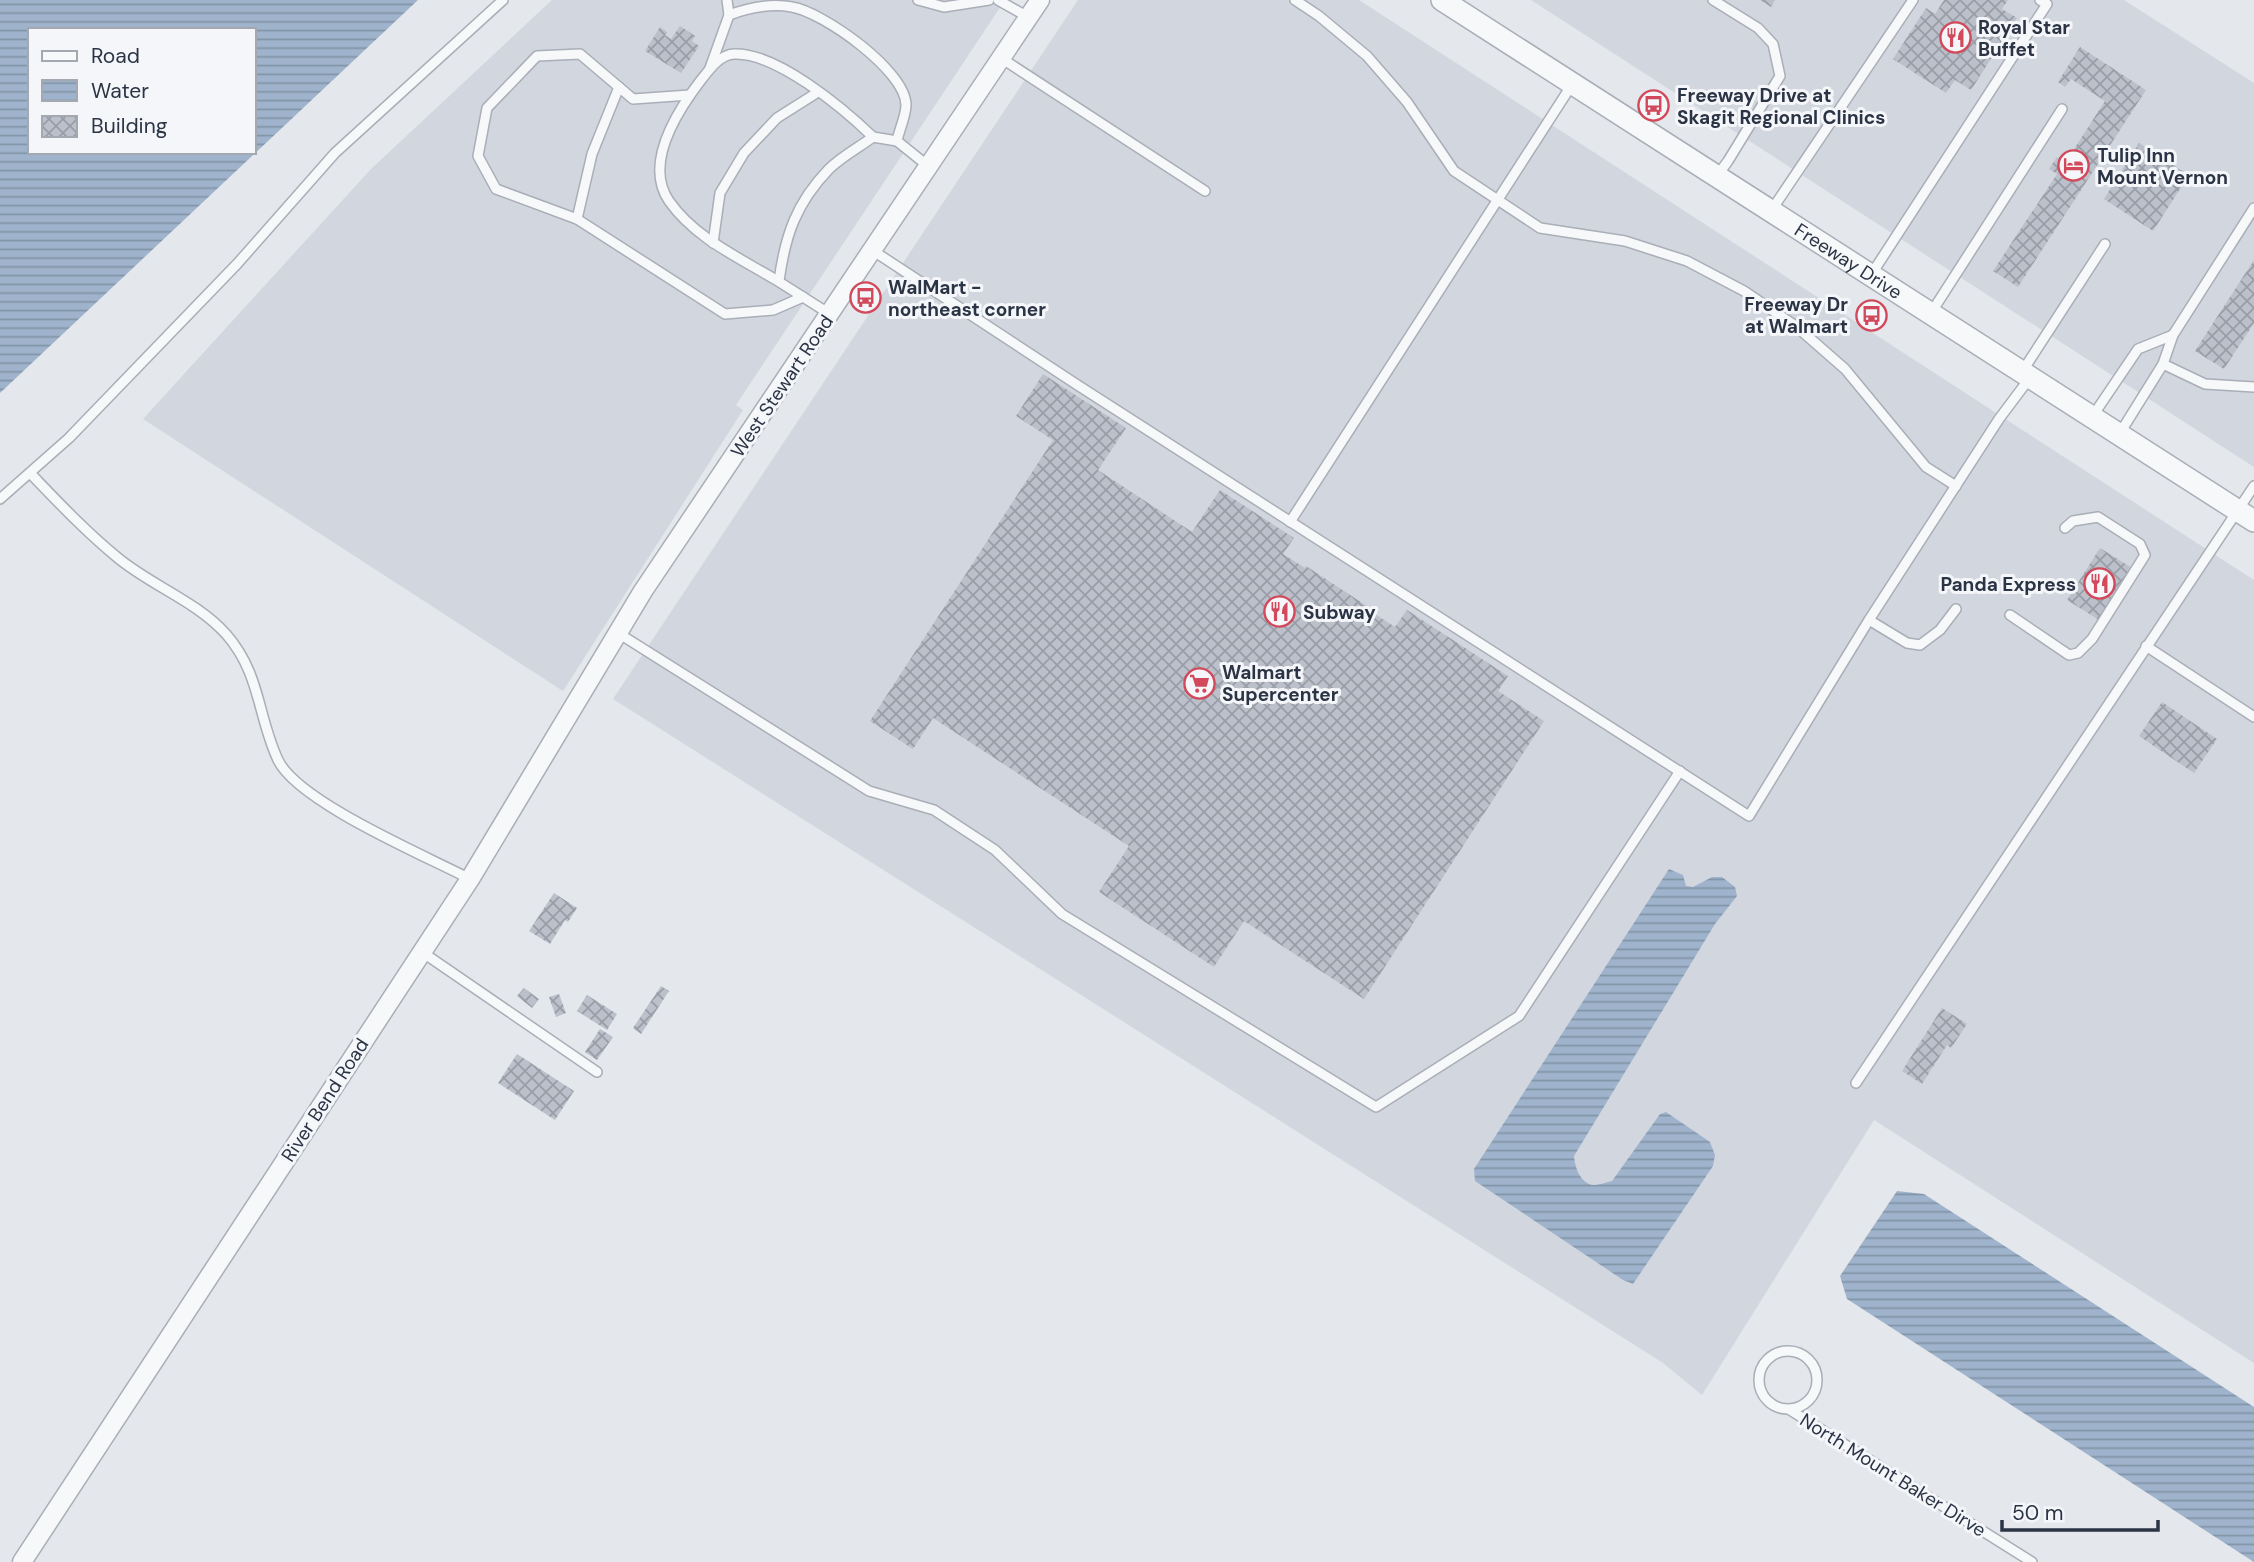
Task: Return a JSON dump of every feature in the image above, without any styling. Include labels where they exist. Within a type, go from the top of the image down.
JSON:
[{"type":"street","name":"West Stewart Road","points":[[618,633],[1040,0]]},
{"type":"street","name":"Freeway Drive","points":[[1449,2],[2245,516]]},
{"type":"street","name":"River Bend Road","points":[[22,1562],[470,878],[618,633]]},
{"type":"lane","points":[[0,499],[69,438],[237,264],[335,153],[503,0]]},
{"type":"lane","points":[[709,69],[729,15],[727,0]]},
{"type":"lane","points":[[918,0],[944,7],[989,0]]},
{"type":"lane","points":[[998,0],[1028,18]]},
{"type":"lane","points":[[1295,0],[1319,16],[1367,56],[1407,102],[1454,172],[1540,228],[1637,245],[1687,261],[1744,291],[1797,327],[1845,369],[1926,467],[1956,486]]},
{"type":"lane","points":[[1713,0],[1758,28],[1773,44],[1780,76],[1717,176]]},
{"type":"lane","points":[[1771,211],[1913,0]]},
{"type":"lane","points":[[1871,275],[2047,4],[2040,0]]},
{"type":"lane","points":[[729,15],[747,9],[793,6],[836,28],[860,45],[896,79],[906,103],[897,141]]},
{"type":"lane","points":[[690,95],[632,99],[580,54],[537,56],[487,108],[478,156],[496,189],[577,219],[725,314],[773,310],[803,297]]},
{"type":"lane","points":[[830,314],[713,243],[683,219],[667,198],[660,178],[663,150],[672,124],[690,95],[714,64],[731,54],[753,56],[774,64],[818,92],[848,113],[873,137],[897,141],[928,166]]},
{"type":"lane","points":[[1001,58],[1205,191]]},
{"type":"lane","points":[[1290,522],[1573,83]]},
{"type":"lane","points":[[577,219],[592,154],[619,88]]},
{"type":"lane","points":[[713,243],[720,193],[744,153],[777,118],[818,92]]},
{"type":"lane","points":[[1931,313],[2062,109]]},
{"type":"lane","points":[[779,281],[782,255],[791,222],[809,193],[830,168],[873,137]]},
{"type":"lane","points":[[2119,434],[2163,364],[2173,335],[2254,208]]},
{"type":"lane","points":[[872,250],[1749,816],[1999,419],[2105,244]]},
{"type":"lane","points":[[2092,417],[2137,349],[2173,335]]},
{"type":"lane","points":[[2163,364],[2205,384],[2254,387]]},
{"type":"lane","points":[[30,473],[75,520],[119,559],[193,606],[224,632],[243,655],[257,688],[279,763],[310,793],[357,822],[470,878]]},
{"type":"lane","points":[[1856,1083],[2146,646],[2245,516],[2254,486]]},
{"type":"lane","points":[[2010,615],[2069,655],[2078,653],[2091,639],[2145,555],[2140,544],[2098,517],[2073,521],[2065,528]]},
{"type":"lane","points":[[1870,620],[1907,643],[1920,645],[1940,630],[1956,609]]},
{"type":"lane","points":[[618,633],[869,791],[934,810],[995,850],[1062,914],[1376,1107],[1519,1016],[1680,771]]},
{"type":"lane","points":[[2146,646],[2254,717]]},
{"type":"lane","points":[[422,952],[597,1072]]},
{"type":"lane","points":[[1786,1350],[1804,1355],[1811,1361],[1817,1378],[1812,1396],[1806,1403],[1790,1410],[1772,1405],[1765,1399],[1759,1382],[1763,1364],[1769,1357],[1786,1350]]},
{"type":"lane","name":"North Mount Baker Dirve","points":[[1790,1410],[2032,1562]]},
{"type":"shaded area","points":[[552,0],[1005,0],[736,405],[743,410],[563,691],[143,419],[371,169]]},
{"type":"shaded area","points":[[1078,0],[1359,0],[2254,580],[2254,1363],[1874,1120],[1702,1395],[1663,1363],[613,699]]},
{"type":"shaded area","points":[[1531,0],[2124,0],[2254,83],[2254,467]]},
{"type":"water","points":[[0,0],[418,0],[256,152],[256,28],[28,28],[28,154],[254,154],[0,393]]},
{"type":"water","points":[[1669,869],[1683,875],[1686,886],[1693,887],[1712,877],[1722,877],[1735,887],[1737,896],[1715,924],[1574,1156],[1577,1170],[1585,1182],[1596,1185],[1612,1181],[1660,1114],[1666,1112],[1710,1142],[1715,1155],[1713,1166],[1633,1284],[1623,1280],[1475,1181],[1474,1169]]},
{"type":"water","points":[[1897,1191],[1924,1194],[2254,1407],[2254,1562],[1847,1299],[1840,1276]]},
{"type":"building","points":[[1760,0],[1775,0],[1771,7]]},
{"type":"building","name":"Royal Star Buffet","points":[[1944,0],[2008,0],[2002,9],[2017,18],[1971,90],[1955,80],[1946,93],[1893,59],[1926,8],[1935,14]]},
{"type":"building","points":[[680,26],[695,36],[692,41],[699,46],[681,73],[645,51],[660,27],[671,39]]},
{"type":"building","name":"Tulip Inn Mount Vernon","points":[[2080,47],[2146,90],[2018,287],[1993,271],[2057,174],[2049,169],[2057,157],[2065,163],[2105,101],[2071,79],[2065,87],[2058,82]]},
{"type":"building","points":[[2139,143],[2189,175],[2153,231],[2104,199]]},
{"type":"building","points":[[2254,260],[2254,323],[2224,369],[2195,351]]},
{"type":"building","name":"Walmart Supercenter","points":[[1043,374],[1126,428],[1098,470],[1192,532],[1220,490],[1294,538],[1283,554],[1305,568],[1306,566],[1395,627],[1407,610],[1508,676],[1498,691],[1544,721],[1364,999],[1244,921],[1214,967],[1099,892],[1129,846],[933,718],[913,749],[870,721],[1053,440],[1016,416]]},
{"type":"building","name":"Panda Express","points":[[2100,548],[2132,568],[2099,620],[2067,600]]},
{"type":"building","points":[[2162,702],[2217,739],[2194,773],[2139,736]]},
{"type":"building","points":[[554,893],[577,908],[568,922],[565,920],[550,944],[529,931]]},
{"type":"building","points":[[661,986],[669,991],[641,1034],[633,1028]]},
{"type":"building","points":[[524,988],[539,999],[532,1008],[517,996]]},
{"type":"building","points":[[559,994],[566,1013],[556,1017],[549,997]]},
{"type":"building","points":[[587,995],[617,1014],[607,1030],[577,1011]]},
{"type":"building","points":[[1942,1008],[1967,1024],[1951,1048],[1947,1045],[1922,1084],[1902,1071]]},
{"type":"building","points":[[600,1029],[613,1037],[597,1060],[585,1052]]},
{"type":"building","points":[[517,1054],[574,1091],[555,1120],[498,1083]]},
{"type":"place","name":"Royal Star Buffet","points":[[1955,38]]},
{"type":"place","name":"Freeway Drive at Skagit Regional Clinics","points":[[1654,106]]},
{"type":"place","name":"Tulip Inn Mount Vernon","points":[[2074,166]]},
{"type":"place","name":"WalMart - northeast corner","points":[[865,298]]},
{"type":"place","name":"Freeway Dr at Walmart","points":[[1871,315]]},
{"type":"place","name":"Panda Express","points":[[2099,584]]},
{"type":"place","name":"Subway","points":[[1280,612]]},
{"type":"place","name":"Walmart Supercenter","points":[[1199,683]]}]
